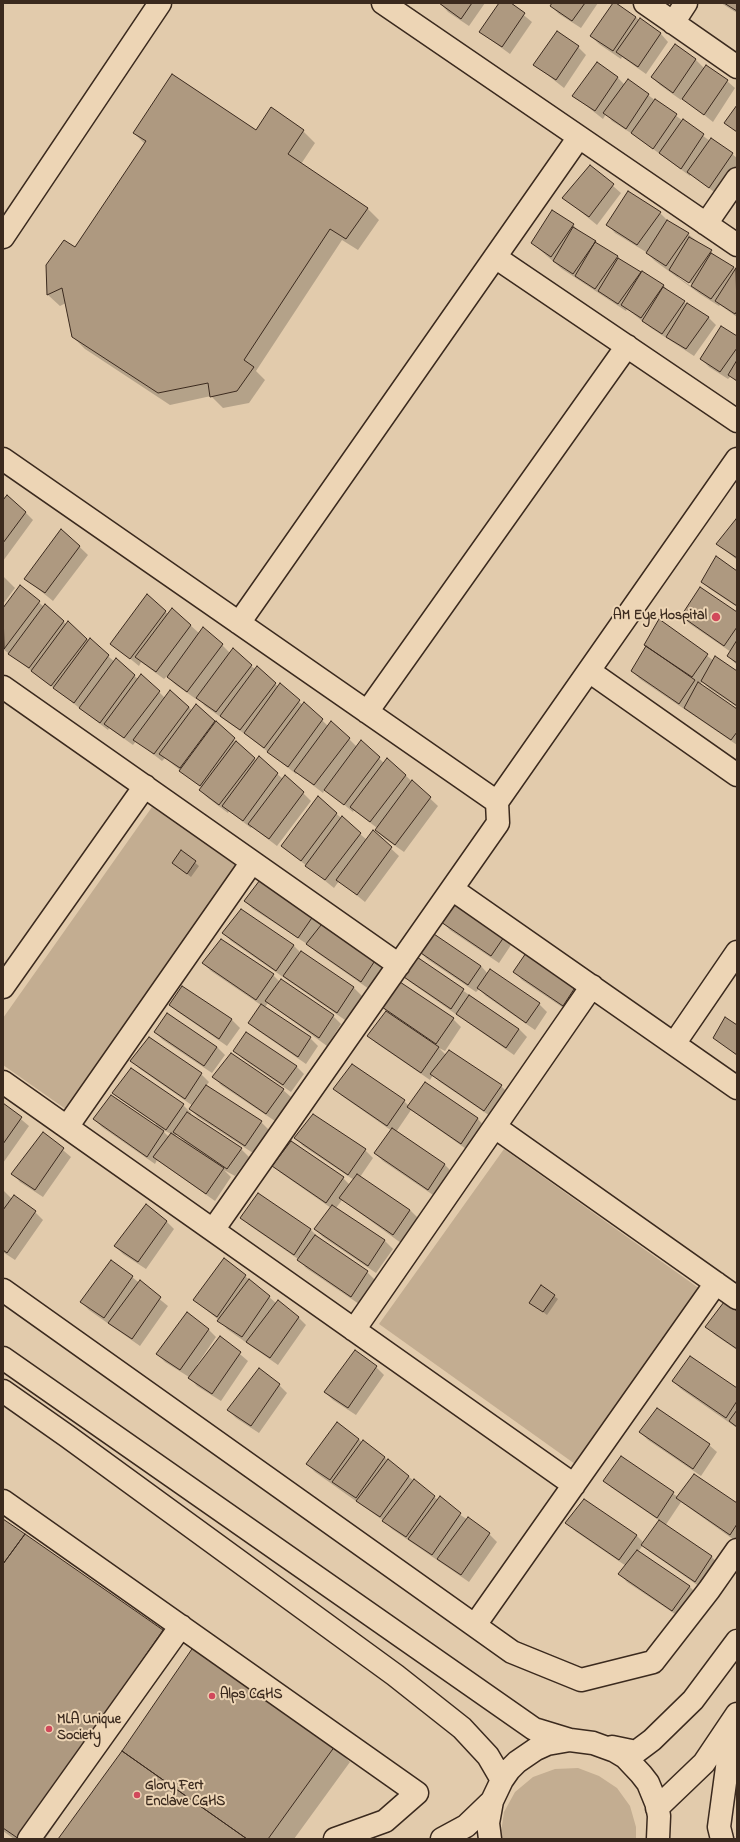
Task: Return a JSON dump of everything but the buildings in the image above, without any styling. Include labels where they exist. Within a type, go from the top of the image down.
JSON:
[{"type":"street","points":[[3,237],[160,3]]},
{"type":"street","points":[[383,3],[737,245]]},
{"type":"street","points":[[645,3],[737,67]]},
{"type":"street","points":[[673,22],[686,3]]},
{"type":"street","points":[[239,623],[580,137]]},
{"type":"street","points":[[706,224],[737,179]]},
{"type":"street","points":[[495,258],[737,421]]},
{"type":"street","points":[[367,712],[627,346]]},
{"type":"street","points":[[3,459],[497,802]]},
{"type":"street","points":[[213,1230],[498,823],[497,802],[737,459]]},
{"type":"street","points":[[589,671],[737,775]]},
{"type":"street","points":[[3,687],[399,965]]},
{"type":"street","points":[[3,987],[144,786]]},
{"type":"street","points":[[67,1127],[252,862]]},
{"type":"street","points":[[452,889],[737,1088]]},
{"type":"street","points":[[674,1044],[737,952]]},
{"type":"street","points":[[354,1330],[592,986]]},
{"type":"street","points":[[3,1082],[574,1485]]},
{"type":"street","points":[[495,1127],[737,1298]]},
{"type":"street","points":[[475,1625],[716,1283]]},
{"type":"street","points":[[3,1290],[512,1652],[581,1680],[653,1662],[709,1590],[737,1550]]},
{"type":"street","points":[[3,1358],[534,1729],[570,1740],[636,1752],[668,1726],[694,1700],[737,1641]]},
{"type":"street","points":[[3,1391],[395,1675],[462,1728],[488,1756],[502,1780]]},
{"type":"street","points":[[3,1501],[417,1793],[385,1821],[335,1839]]},
{"type":"street","points":[[29,1839],[180,1626]]},
{"type":"street","points":[[662,1829],[704,1762],[736,1716]]},
{"type":"street","points":[[722,1839],[719,1827],[736,1716]]},
{"type":"street","points":[[490,1839],[488,1823],[492,1801],[502,1780],[517,1762],[536,1749],[547,1744],[570,1740]]},
{"type":"street","points":[[593,1743],[615,1751],[633,1765],[648,1783],[662,1829]]},
{"type":"street","points":[[442,1839],[466,1826],[492,1801]]},
{"type":"shaded area","points":[[152,807],[238,867],[67,1110],[3,1065],[3,1018]]},
{"type":"shaded area","points":[[504,1149],[700,1289],[575,1464],[379,1324]]},
{"type":"shaded area","points":[[578,1768],[599,1776],[617,1788],[630,1806],[636,1827],[636,1839],[500,1839],[504,1812],[515,1792],[533,1777],[555,1769]]},
{"type":"place","name":"AM Eye Hospital","points":[[716,617]]},
{"type":"place","name":"Alps CGHS","points":[[212,1696]]},
{"type":"place","name":"MLA Unique Society","points":[[49,1729]]},
{"type":"place","name":"Glory Fert Enclave CGHS","points":[[137,1795]]}]
